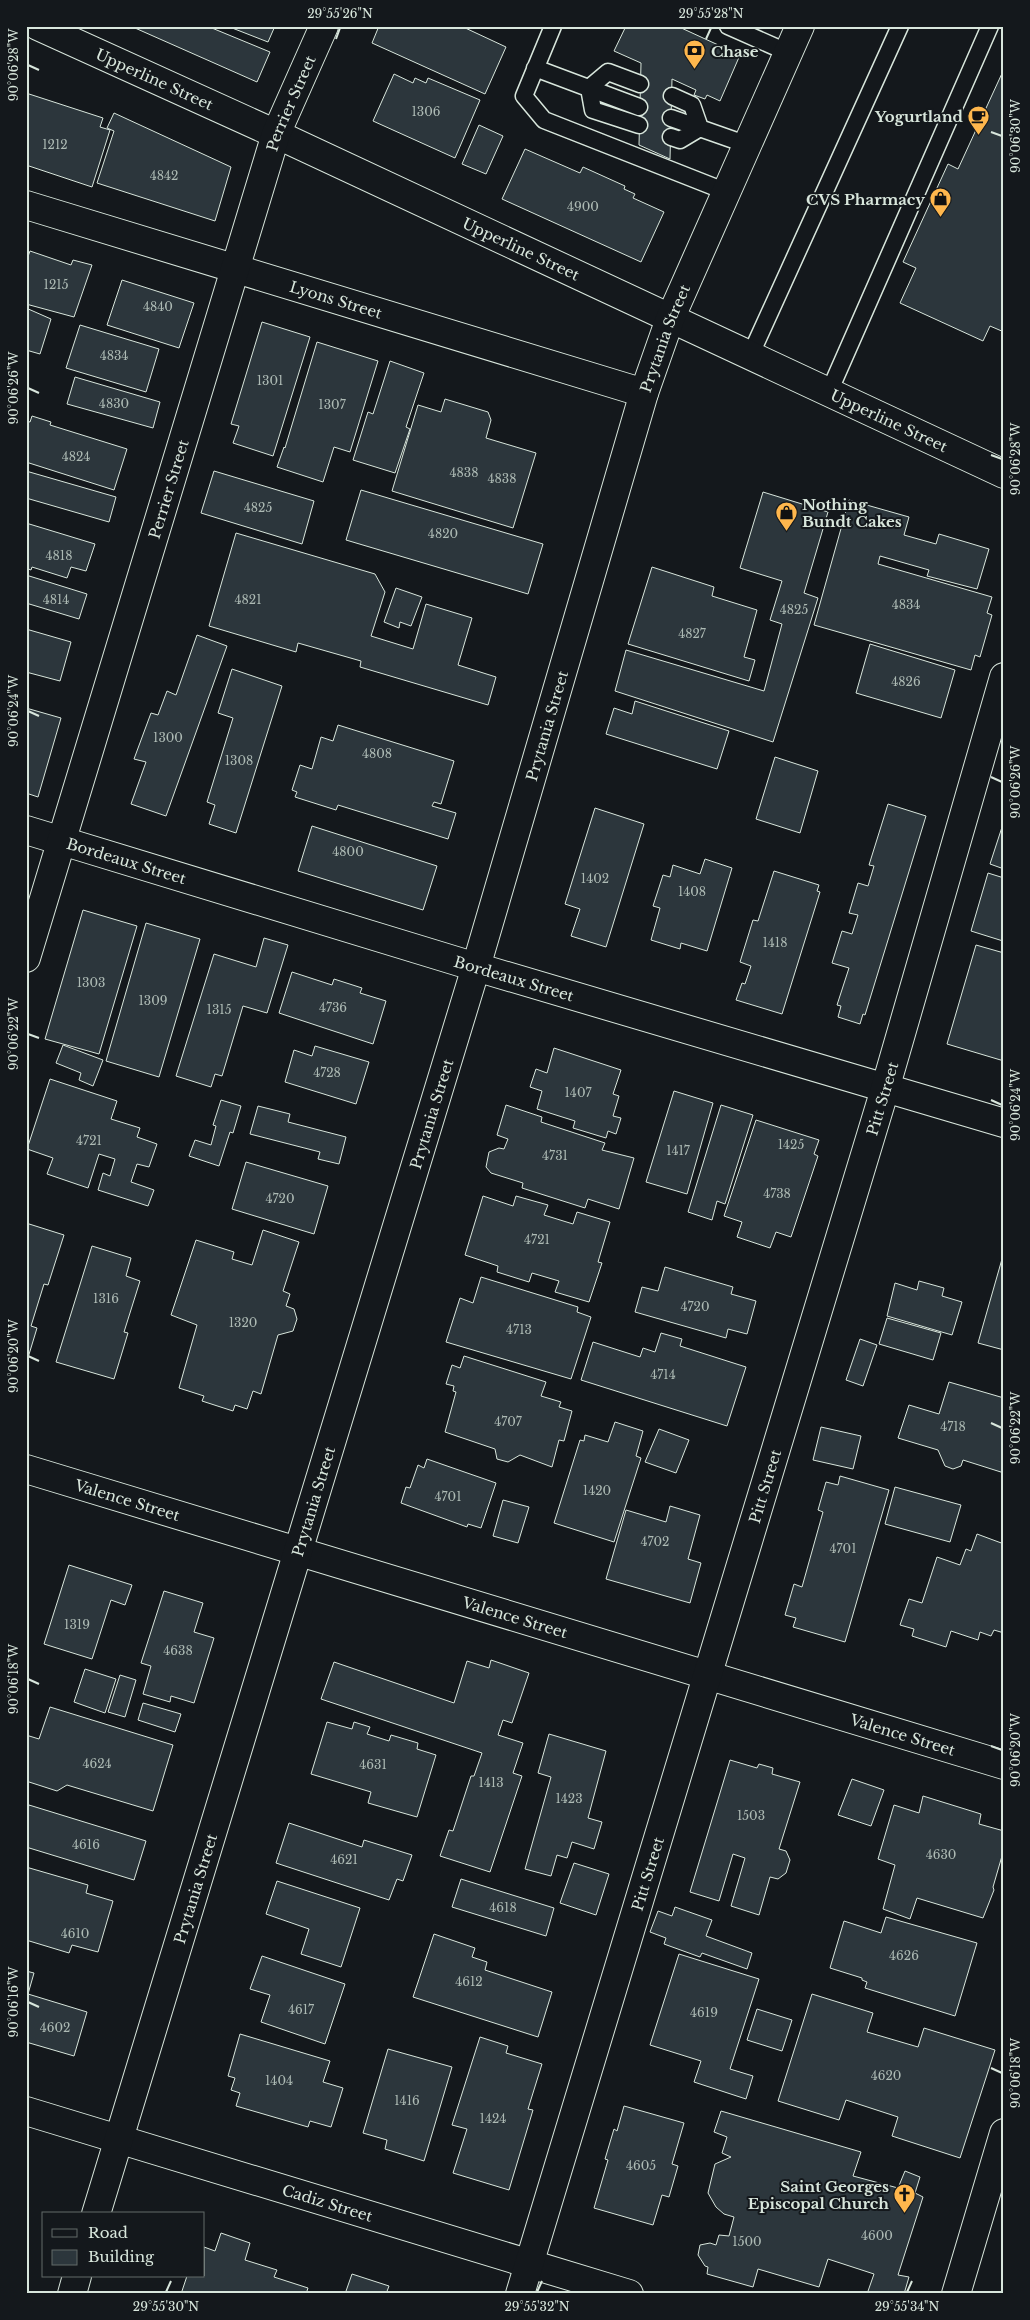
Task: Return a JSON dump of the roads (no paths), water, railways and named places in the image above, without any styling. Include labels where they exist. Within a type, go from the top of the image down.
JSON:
[{"type":"street","name":"Upperline Street","points":[[38,26],[276,134],[1004,474]]},
{"type":"street","name":"Perrier Street","points":[[26,958],[276,134],[324,26]]},
{"type":"street","name":"Prytania Street","points":[[97,2212],[476,968],[644,393],[670,318],[800,26]]},
{"type":"street","name":"Lyons Street","points":[[26,204],[644,393]]},
{"type":"street","name":"Pitt Street","points":[[520,2294],[885,1089],[1004,677]]},
{"type":"street","name":"Bordeaux Street","points":[[26,830],[476,968],[1004,1123]]},
{"type":"street","name":"Valence Street","points":[[26,1469],[1004,1765]]},
{"type":"street","name":"Cadiz Street","points":[[26,2111],[629,2294]]},
{"type":"street","points":[[956,2294],[1004,2133]]},
{"type":"street","points":[[72,2294],[76,2278]]},
{"type":"lane","points":[[553,26],[524,96],[544,120],[727,192]]},
{"type":"lane","points":[[728,26],[788,52]]},
{"type":"lane","points":[[750,356],[900,26]]},
{"type":"lane","points":[[829,392],[990,26]]},
{"type":"lane","points":[[535,68],[639,107]]},
{"type":"lane","points":[[589,88],[608,72],[640,84]]},
{"type":"lane","points":[[589,88],[593,110],[639,125]]},
{"type":"lane","points":[[672,96],[692,105],[700,128]]},
{"type":"lane","points":[[671,118],[748,146]]},
{"type":"lane","points":[[670,137],[680,140],[700,128]]},
{"type":"place","name":"Chase","points":[[695,70]]},
{"type":"place","name":"Yogurtland","points":[[979,135]]},
{"type":"place","name":"CVS Pharmacy","points":[[941,218]]},
{"type":"place","name":"Nothing Bundt Cakes","points":[[786,532]]},
{"type":"place","name":"Saint Georges Episcopal Church","points":[[905,2214]]}]
